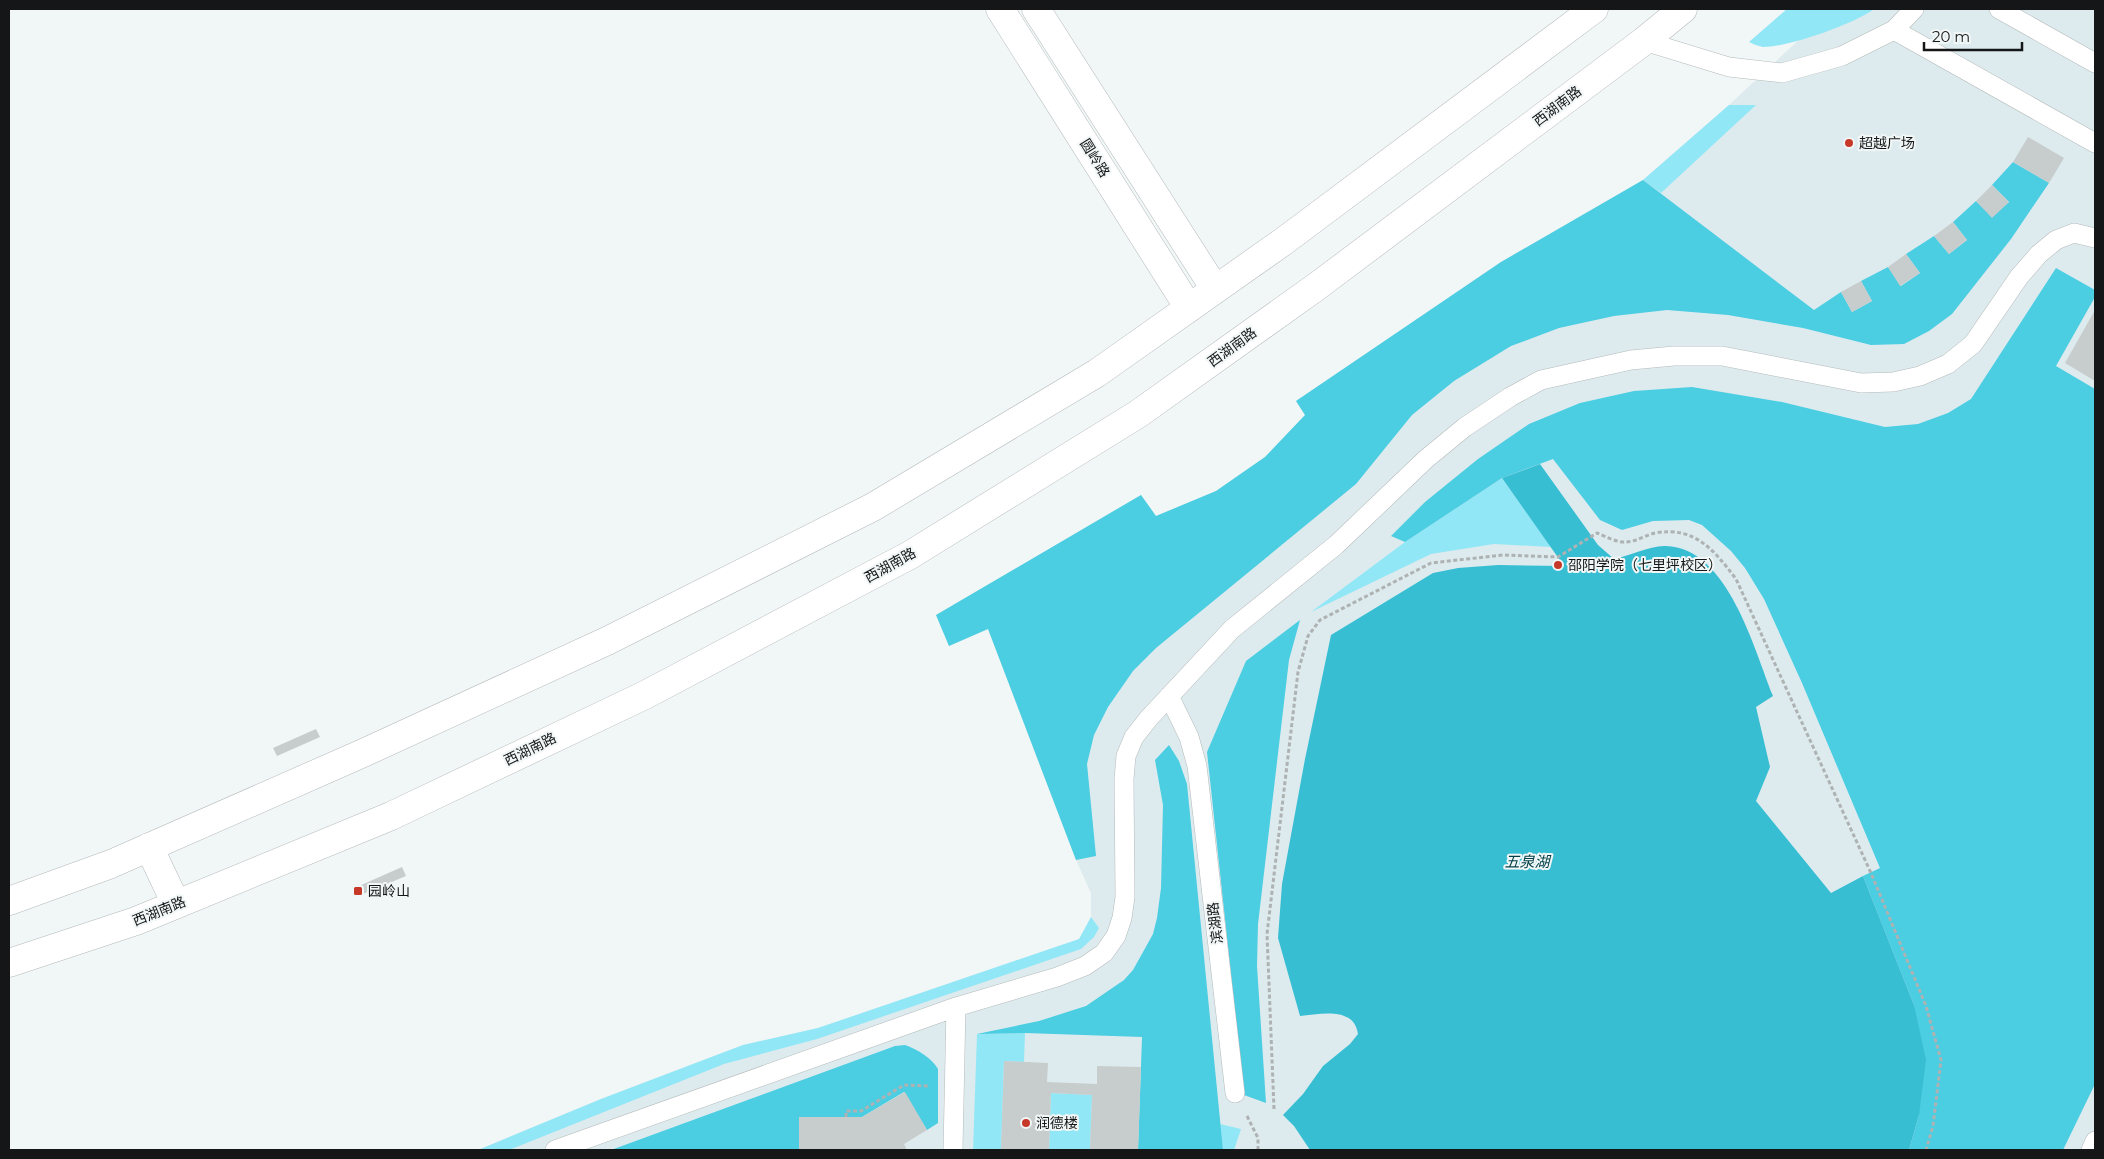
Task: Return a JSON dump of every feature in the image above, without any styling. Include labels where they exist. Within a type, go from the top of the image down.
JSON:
[{"type":"main road","name":"圆岭路","points":[[1000,9],[1189,308]]},
{"type":"main road","points":[[1036,9],[1215,289]]},
{"type":"main road","points":[[9,901],[111,864],[361,754],[606,641],[873,507],[1097,372],[1284,241],[1594,9]]},
{"type":"main road","name":"西湖南路","points":[[9,963],[136,921],[391,816],[645,695],[910,555],[1138,414],[1316,287],[1644,41],[1683,9]]},
{"type":"main road","points":[[149,847],[176,904]]},
{"type":"lane","points":[[1644,41],[1729,67],[1782,73],[1842,56],[1894,30],[1914,9]]},
{"type":"lane","points":[[1999,9],[2095,63]]},
{"type":"lane","points":[[1894,30],[2095,143]]},
{"type":"lane","points":[[555,1150],[956,1007],[1057,977],[1086,966],[1104,953],[1116,936],[1122,918],[1125,897],[1124,779],[1126,756],[1134,737],[1169,696],[1232,629],[1336,545],[1426,459],[1465,427],[1541,380],[1631,360],[1722,356],[1861,383],[1893,382],[1920,376],[1948,364],[1972,344],[2019,277],[2039,254],[2056,240],[2074,233],[2095,238]]},
{"type":"lane","name":"滨湖路","points":[[1169,696],[1189,737],[1197,766],[1235,1093]]},
{"type":"lane","points":[[953,1150],[956,1007]]},
{"type":"lane","points":[[2091,1150],[2095,1141]]},
{"type":"path","points":[[1274,1108],[1267,934],[1298,672],[1308,636],[1320,620],[1431,563],[1503,555],[1558,557],[1597,533],[1626,543],[1668,531],[1685,533],[1703,542],[1720,558],[1736,579],[1789,689],[1867,864],[1926,1006],[1942,1060],[1933,1126],[1926,1150]]},
{"type":"path","points":[[846,1117],[846,1111],[862,1111],[904,1085],[954,1086]]},
{"type":"path","points":[[1235,1093],[1258,1138],[1258,1150]]},
{"type":"shaded area","points":[[1787,9],[1874,9],[1837,28],[1789,43],[1763,47],[1749,42]]},
{"type":"shaded area","name":"邵阳学院（七里坪校区）","points":[[1832,9],[2095,9],[2095,1150],[478,1150],[601,1099],[743,1045],[818,1028],[1080,939],[1091,917],[1091,893],[1076,860],[988,629],[949,646],[936,615],[1141,495],[1156,516],[1216,491],[1265,457],[1305,415],[1296,401],[1501,262],[1643,180],[1729,105]]},
{"type":"shaded area","points":[[1729,105],[1756,105],[1661,193],[1643,180]]},
{"type":"shaded area","points":[[2013,162],[2049,183],[2011,239],[1952,314],[1929,331],[1904,344],[1871,345],[1803,328],[1728,315],[1667,310],[1614,316],[1559,328],[1511,346],[1454,381],[1412,415],[1356,484],[1156,648],[1133,671],[1108,707],[1094,735],[1087,764],[1096,856],[1076,860],[988,629],[949,646],[936,615],[1141,495],[1156,516],[1216,491],[1265,457],[1305,415],[1296,401],[1501,262],[1643,180],[1814,310],[1841,292],[1852,312],[1872,301],[1861,281],[1888,267],[1901,286],[1920,273],[1906,254],[1934,236],[1949,254],[1967,240],[1953,222],[1976,201],[1992,217],[2009,202],[1992,185]]},
{"type":"shaded area","points":[[2056,268],[2095,290],[2095,297],[2056,366],[2095,389],[2095,1084],[2063,1150],[1909,1150],[1919,1115],[1914,1005],[1863,876],[1880,868],[1802,683],[1764,599],[1745,568],[1731,551],[1702,525],[1689,520],[1653,521],[1622,530],[1600,520],[1553,459],[1502,478],[1405,542],[1391,536],[1425,502],[1478,459],[1529,424],[1580,403],[1634,391],[1692,387],[1782,402],[1885,427],[1918,424],[1948,413],[1971,399]]},
{"type":"shaded area","points":[[1502,478],[1551,547],[1494,544],[1431,554],[1311,612],[1405,542]]},
{"type":"shaded area","points":[[1300,620],[1289,660],[1258,924],[1257,966],[1266,1103],[1244,1095],[1207,752],[1246,661]]},
{"type":"shaded area","points":[[1169,745],[1179,761],[1187,784],[1223,1150],[1138,1150],[1142,1037],[1025,1033],[977,1034],[1039,1021],[1086,1006],[1124,980],[1133,970],[1153,934],[1157,918],[1161,888],[1163,805],[1155,760]]},
{"type":"shaded area","points":[[1091,917],[1099,928],[1094,937],[1081,949],[817,1039],[724,1064],[509,1150],[478,1150],[601,1099],[743,1045],[818,1028],[1079,939]]},
{"type":"shaded area","points":[[1025,1033],[1024,1062],[1004,1061],[1001,1150],[973,1150],[977,1034]]},
{"type":"shaded area","points":[[905,1045],[924,1054],[938,1069],[938,1123],[927,1130],[904,1092],[862,1117],[799,1117],[799,1150],[611,1150],[895,1046]]},
{"type":"shaded area","points":[[1051,1093],[1092,1095],[1090,1150],[1049,1150]]},
{"type":"shaded area","points":[[1220,1124],[1241,1129],[1234,1150],[1223,1150]]},
{"type":"water","name":"五泉湖","points":[[1540,464],[1598,545],[1614,559],[1660,546],[1688,551],[1706,564],[1722,582],[1736,604],[1773,696],[1756,707],[1770,767],[1756,801],[1831,893],[1863,876],[1914,1005],[1926,1060],[1919,1115],[1909,1150],[1310,1150],[1294,1126],[1283,1115],[1303,1094],[1323,1066],[1350,1044],[1358,1034],[1355,1025],[1343,1015],[1326,1013],[1300,1016],[1278,938],[1282,884],[1305,759],[1331,635],[1433,573],[1458,568],[1498,565],[1564,566],[1502,478]]},
{"type":"building","points":[[2028,137],[2064,158],[2049,183],[2013,162]]},
{"type":"building","points":[[1992,185],[2009,202],[1992,218],[1976,201]]},
{"type":"building","points":[[1953,222],[1967,240],[1949,254],[1934,236]]},
{"type":"building","points":[[1906,254],[1920,273],[1900,286],[1888,267]]},
{"type":"building","points":[[1861,281],[1872,301],[1852,312],[1841,292]]},
{"type":"building","points":[[2095,310],[2095,381],[2065,363]]},
{"type":"building","points":[[316,729],[320,737],[277,756],[273,748]]},
{"type":"building","points":[[402,867],[406,876],[363,894],[359,886]]},
{"type":"building","name":"润德楼","points":[[1004,1061],[1048,1063],[1047,1082],[1097,1084],[1097,1066],[1141,1067],[1138,1150],[1090,1150],[1092,1095],[1051,1093],[1049,1150],[1001,1150]]},
{"type":"building","points":[[905,1092],[927,1130],[904,1144],[907,1150],[799,1150],[799,1117],[862,1117]]},
{"type":"place","name":"超越广场","points":[[1849,143]]},
{"type":"place","name":"邵阳学院（七里坪校区）","points":[[1558,565]]},
{"type":"place","name":"园岭山","points":[[358,891]]},
{"type":"place","name":"润德楼","points":[[1026,1123]]}]
